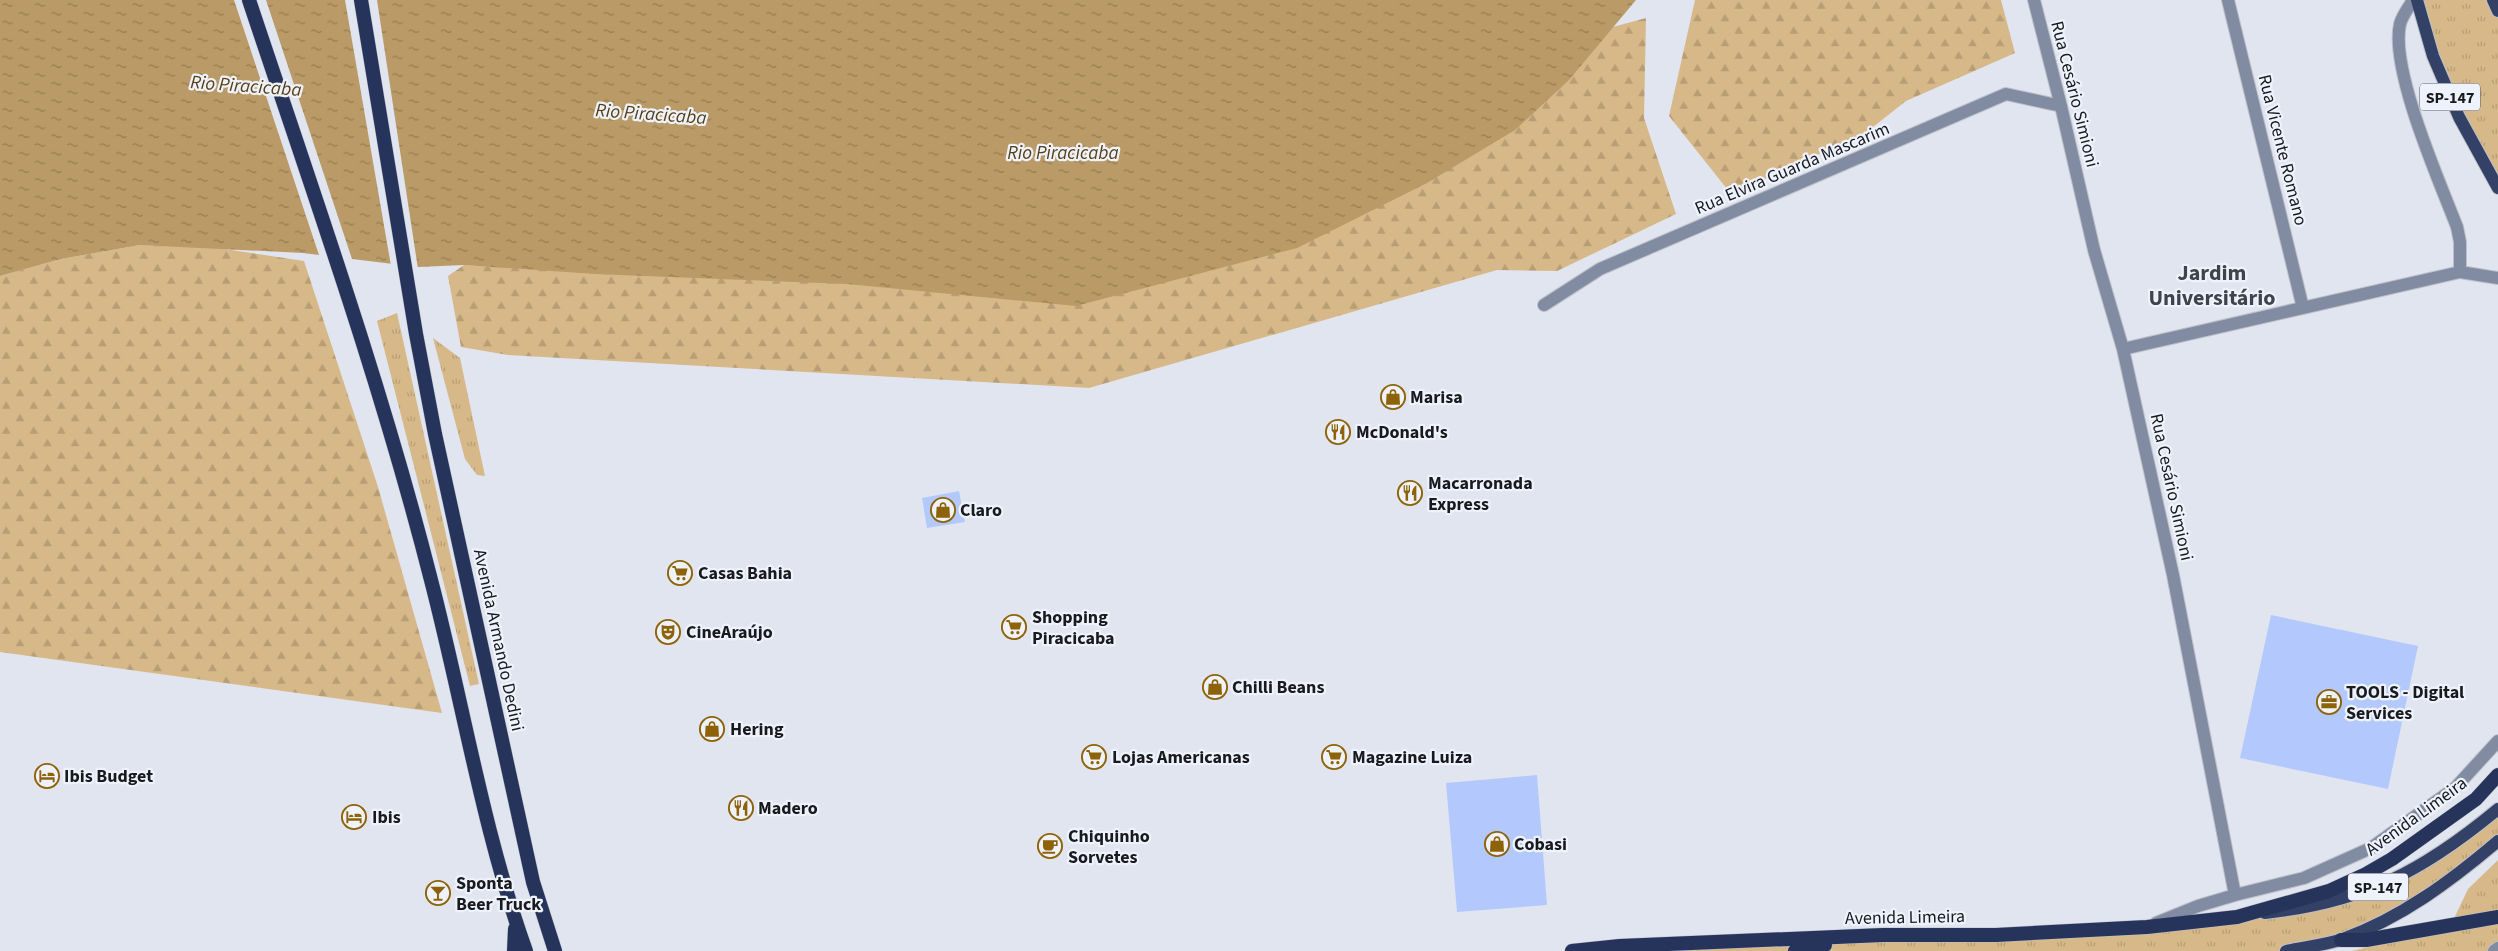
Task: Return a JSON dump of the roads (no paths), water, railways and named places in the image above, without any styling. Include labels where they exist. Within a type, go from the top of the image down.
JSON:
[{"type":"highway","points":[[249,0],[365,350],[431,579],[475,770],[516,923],[526,951]]},
{"type":"highway","name":"Avenida Armando Dedini","points":[[361,0],[416,334],[435,434],[507,770],[533,882],[555,951]]},
{"type":"highway","name":"Avenida Limeira","points":[[1572,951],[1883,935],[1996,935],[2147,927],[2237,917],[2329,891],[2366,874],[2392,859],[2469,804],[2498,775]]},
{"type":"highway","points":[[2338,944],[2498,917]]},
{"type":"highway","points":[[514,951],[516,923]]},
{"type":"highway","points":[[1795,951],[1883,935]]},
{"type":"main road","name":"SP-147","points":[[2417,0],[2433,56],[2456,110],[2498,188]]},
{"type":"main road","points":[[2493,0],[2498,11]]},
{"type":"main road","name":"Avenida Limeira","points":[[2237,917],[2316,906],[2380,886],[2414,870],[2467,835],[2498,809]]},
{"type":"main road","name":"SP-147","points":[[2286,951],[2338,944],[2379,924],[2428,896],[2498,841]]},
{"type":"street","name":"Rua Cesário Simioni","points":[[2034,0],[2061,106],[2094,250],[2123,350],[2173,575],[2235,895]]},
{"type":"street","name":"Rua Vicente Romano","points":[[2228,0],[2303,308]]},
{"type":"street","points":[[2413,0],[2400,22],[2398,50],[2408,90],[2457,227],[2460,242],[2460,272]]},
{"type":"street","name":"Rua Elvira Guarda Mascarim","points":[[1544,305],[1600,269],[2006,94],[2061,106]]},
{"type":"street","points":[[2123,350],[2460,272],[2498,278]]},
{"type":"street","points":[[2147,927],[2198,906],[2304,878],[2371,848],[2455,788],[2498,741]]},
{"type":"street","points":[[2494,951],[2498,948]]},
{"type":"water","name":"Rio Piracicaba","points":[[0,0],[1636,0],[1569,80],[1515,130],[1427,183],[1297,248],[1076,306],[847,284],[595,274],[464,265],[418,267],[303,253],[140,245],[61,259],[0,276]]},
{"type":"place","name":"Marisa","points":[[1393,397]]},
{"type":"place","name":"McDonald's","points":[[1338,432]]},
{"type":"place","name":"Macarronada Express","points":[[1410,493]]},
{"type":"place","name":"Claro","points":[[943,510]]},
{"type":"place","name":"Casas Bahia","points":[[680,573]]},
{"type":"place","name":"Shopping Piracicaba","points":[[1014,627]]},
{"type":"place","name":"CineAraújo","points":[[668,632]]},
{"type":"place","name":"Chilli Beans","points":[[1215,687]]},
{"type":"place","name":"TOOLS - Digital Services","points":[[2329,702]]},
{"type":"place","name":"Hering","points":[[712,729]]},
{"type":"place","name":"Lojas Americanas","points":[[1094,757]]},
{"type":"place","name":"Magazine Luiza","points":[[1334,757]]},
{"type":"place","name":"Ibis Budget","points":[[47,776]]},
{"type":"place","name":"Madero","points":[[741,808]]},
{"type":"place","name":"Ibis","points":[[354,817]]},
{"type":"place","name":"Cobasi","points":[[1497,844]]},
{"type":"place","name":"Chiquinho Sorvetes","points":[[1050,846]]},
{"type":"place","name":"Sponta Beer Truck","points":[[438,893]]},
{"type":"district","name":"Jardim Universitário","points":[[2212,284]]}]
